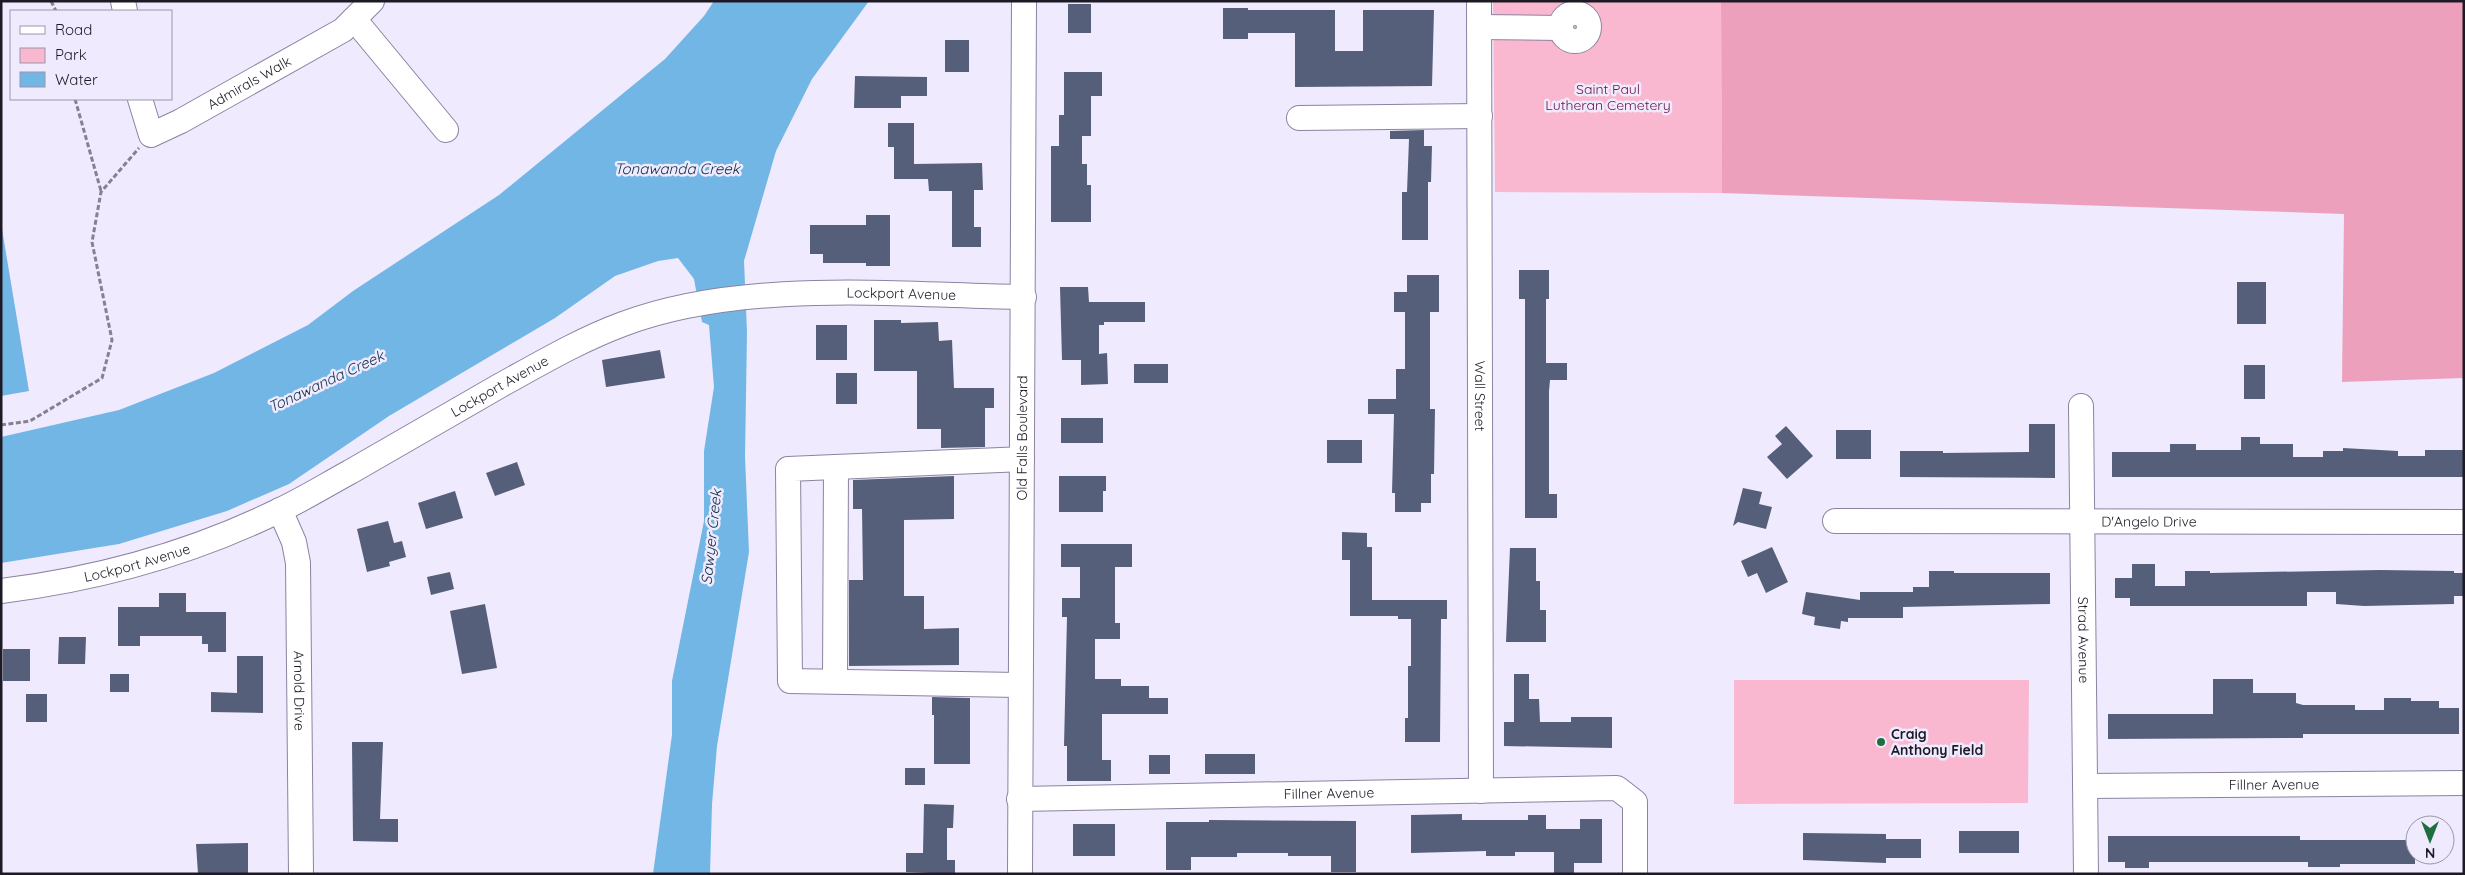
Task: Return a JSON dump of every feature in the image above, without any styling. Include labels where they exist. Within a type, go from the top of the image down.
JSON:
[{"type":"street","name":"Admirals Walk","points":[[150,135],[181,121],[343,30],[372,1]]},
{"type":"street","name":"Old Falls Boulevard","points":[[1020,874],[1024,1]]},
{"type":"street","name":"Wall Street","points":[[1479,1],[1481,791]]},
{"type":"street","points":[[354,19],[446,130]]},
{"type":"street","points":[[1479,27],[1561,28]]},
{"type":"street","points":[[140,100],[150,135]]},
{"type":"street","points":[[1299,118],[1480,116]]},
{"type":"street","name":"Lockport Avenue","points":[[1,590],[85,578],[139,565],[203,544],[280,510],[579,343],[623,324],[689,306],[758,296],[801,293],[1024,297]]},
{"type":"street","name":"Strad Avenue","points":[[2081,406],[2086,874]]},
{"type":"street","points":[[1020,685],[790,681],[788,469],[1022,459]]},
{"type":"street","points":[[835,681],[836,467]]},
{"type":"street","name":"Arnold Drive","points":[[280,510],[294,542],[298,563],[300,874]]},
{"type":"street","name":"D'Angelo Drive","points":[[1835,520],[2464,522]]},
{"type":"street","name":"Fillner Avenue","points":[[2085,786],[2464,783]]},
{"type":"street","name":"Fillner Avenue","points":[[1020,799],[1617,788],[1635,802],[1635,874]]},
{"type":"path","points":[[1,425],[30,421],[102,378],[112,340],[92,242],[101,192],[75,100]]},
{"type":"path","points":[[101,192],[150,135]]},
{"type":"green space","name":"Saint Paul Lutheran Cemetery","points":[[1493,1],[1721,1],[1722,193],[1495,192]]},
{"type":"green space","name":"Craig Anthony Field","points":[[1734,680],[2029,680],[2028,803],[1734,804]]},
{"type":"shaded area","points":[[1721,1],[2464,1],[2464,378],[2342,382],[2344,214],[1722,193]]},
{"type":"water","name":"Tonawanda Creek","points":[[714,1],[869,1],[812,79],[776,151],[744,261],[747,332],[745,457],[749,552],[717,746],[712,804],[710,874],[653,874],[672,735],[672,681],[704,521],[704,451],[714,387],[709,325],[702,322],[694,279],[678,258],[658,261],[615,276],[555,318],[389,416],[289,484],[227,511],[119,544],[1,563],[1,437],[119,410],[214,373],[308,325],[353,291],[499,195],[665,59],[704,16]]},
{"type":"water","points":[[1,223],[29,391],[1,396]]},
{"type":"building","points":[[1068,4],[1091,4],[1091,33],[1068,33]]},
{"type":"building","points":[[1223,8],[1248,8],[1248,10],[1335,10],[1335,51],[1363,51],[1363,10],[1434,10],[1432,86],[1295,87],[1295,33],[1248,33],[1248,39],[1223,39]]},
{"type":"building","points":[[945,40],[969,40],[969,72],[945,72]]},
{"type":"building","points":[[1064,72],[1102,72],[1102,96],[1091,96],[1091,136],[1082,136],[1082,164],[1087,164],[1087,185],[1091,185],[1091,222],[1051,222],[1051,146],[1059,146],[1059,115],[1064,115]]},
{"type":"building","points":[[855,76],[927,77],[927,96],[901,96],[901,108],[854,108]]},
{"type":"building","points":[[888,123],[914,123],[914,164],[982,163],[983,190],[974,190],[974,227],[981,227],[981,247],[952,247],[952,191],[929,191],[928,179],[894,179],[894,147],[888,147]]},
{"type":"building","points":[[1424,130],[1424,146],[1432,146],[1431,182],[1428,182],[1428,240],[1402,240],[1402,192],[1407,192],[1409,139],[1390,139],[1390,131]]},
{"type":"building","points":[[866,215],[890,215],[890,266],[866,266],[866,263],[823,263],[823,254],[810,254],[810,225],[866,225]]},
{"type":"building","points":[[1519,270],[1549,270],[1549,299],[1546,299],[1546,363],[1567,363],[1567,380],[1550,380],[1549,391],[1549,494],[1557,494],[1557,518],[1525,518],[1525,299],[1519,299]]},
{"type":"building","points":[[1407,275],[1439,275],[1439,312],[1430,312],[1430,409],[1435,409],[1434,474],[1431,474],[1431,503],[1421,503],[1421,512],[1395,512],[1395,493],[1392,493],[1394,414],[1368,414],[1368,399],[1396,399],[1396,369],[1405,369],[1405,312],[1394,312],[1394,292],[1407,292]]},
{"type":"building","points":[[2237,282],[2266,282],[2266,324],[2237,324]]},
{"type":"building","points":[[1060,287],[1088,287],[1089,302],[1145,302],[1145,322],[1104,322],[1104,325],[1099,325],[1099,354],[1107,353],[1108,384],[1081,385],[1081,360],[1062,360]]},
{"type":"building","points":[[874,320],[901,320],[901,323],[938,322],[939,341],[952,340],[954,388],[994,388],[994,408],[985,408],[985,447],[941,448],[941,429],[917,429],[917,371],[874,371]]},
{"type":"building","points":[[816,325],[847,325],[847,360],[816,360]]},
{"type":"building","points":[[660,350],[665,378],[606,387],[602,360]]},
{"type":"building","points":[[1134,364],[1168,364],[1168,383],[1134,383]]},
{"type":"building","points":[[2244,365],[2265,365],[2265,399],[2244,399]]},
{"type":"building","points":[[836,373],[857,373],[857,404],[836,404]]},
{"type":"building","points":[[1061,418],[1103,418],[1103,443],[1061,443]]},
{"type":"building","points":[[2029,424],[2055,424],[2055,478],[1900,477],[1900,451],[1943,451],[1943,453],[2029,452]]},
{"type":"building","points":[[1786,426],[1813,456],[1787,479],[1767,457],[1782,444],[1775,436]]},
{"type":"building","points":[[1836,430],[1871,430],[1871,459],[1836,459]]},
{"type":"building","points":[[2241,437],[2260,437],[2260,444],[2293,444],[2293,457],[2323,457],[2323,451],[2343,451],[2343,448],[2398,451],[2398,456],[2425,456],[2425,450],[2464,450],[2464,477],[2112,477],[2112,452],[2170,452],[2170,444],[2196,444],[2196,450],[2241,450]]},
{"type":"building","points":[[1327,440],[1362,440],[1362,463],[1327,463]]},
{"type":"building","points":[[517,462],[525,485],[495,496],[486,473]]},
{"type":"building","points":[[954,476],[954,519],[904,520],[904,596],[924,596],[924,629],[959,628],[959,665],[849,666],[849,580],[863,580],[862,509],[853,509],[853,480]]},
{"type":"building","points":[[1059,476],[1106,476],[1106,491],[1103,491],[1103,512],[1059,512]]},
{"type":"building","points":[[1743,488],[1762,492],[1759,504],[1772,507],[1766,529],[1738,522],[1733,526]]},
{"type":"building","points":[[455,491],[463,518],[426,529],[418,503]]},
{"type":"building","points":[[388,521],[394,543],[402,541],[406,557],[389,562],[390,566],[367,572],[357,529]]},
{"type":"building","points":[[1342,532],[1367,533],[1367,547],[1372,547],[1372,600],[1447,600],[1447,619],[1441,619],[1440,742],[1405,742],[1405,718],[1408,718],[1408,666],[1411,666],[1411,619],[1398,619],[1398,616],[1350,616],[1350,560],[1342,560]]},
{"type":"building","points":[[1061,544],[1132,544],[1132,567],[1115,567],[1115,623],[1120,623],[1120,639],[1095,639],[1095,679],[1121,679],[1121,686],[1149,686],[1149,698],[1168,698],[1168,714],[1102,714],[1102,760],[1111,760],[1111,781],[1067,781],[1067,746],[1064,746],[1067,617],[1062,617],[1062,598],[1080,598],[1080,567],[1061,567]]},
{"type":"building","points":[[1772,547],[1788,582],[1766,593],[1757,573],[1748,577],[1741,561]]},
{"type":"building","points":[[1510,548],[1536,548],[1536,581],[1540,581],[1540,610],[1546,610],[1546,642],[1506,642]]},
{"type":"building","points":[[2132,564],[2155,564],[2155,586],[2185,586],[2185,571],[2210,571],[2210,573],[2380,570],[2454,571],[2454,573],[2464,573],[2464,596],[2454,596],[2454,604],[2364,606],[2336,604],[2336,592],[2307,592],[2307,606],[2130,606],[2130,598],[2115,598],[2115,578],[2132,578]]},
{"type":"building","points":[[1929,571],[1954,571],[1954,573],[2050,573],[2050,604],[1903,607],[1903,618],[1848,618],[1848,622],[1841,621],[1840,629],[1814,625],[1815,617],[1802,614],[1806,592],[1860,600],[1860,592],[1913,592],[1913,587],[1929,587]]},
{"type":"building","points":[[450,572],[454,589],[431,595],[427,577]]},
{"type":"building","points":[[159,593],[186,593],[186,612],[226,612],[226,652],[208,652],[208,644],[202,644],[202,636],[140,636],[140,646],[118,646],[118,607],[159,607]]},
{"type":"building","points":[[485,604],[497,668],[462,674],[450,611]]},
{"type":"building","points":[[59,637],[86,637],[85,664],[58,664]]},
{"type":"building","points":[[3,649],[30,649],[30,681],[3,681]]},
{"type":"building","points":[[237,656],[263,656],[263,713],[211,712],[211,692],[237,693]]},
{"type":"building","points":[[110,674],[129,674],[129,692],[110,692]]},
{"type":"building","points":[[1514,674],[1529,674],[1529,699],[1539,699],[1540,722],[1571,722],[1571,717],[1612,717],[1612,748],[1504,746],[1504,722],[1514,722]]},
{"type":"building","points":[[2213,679],[2253,679],[2253,693],[2296,693],[2296,703],[2303,705],[2355,705],[2355,710],[2384,710],[2384,698],[2411,698],[2411,701],[2439,701],[2439,708],[2459,708],[2459,734],[2303,734],[2303,738],[2108,739],[2108,714],[2213,714]]},
{"type":"building","points":[[26,694],[47,694],[47,722],[26,722]]},
{"type":"building","points":[[932,697],[970,698],[970,764],[934,764]]},
{"type":"building","points":[[352,742],[383,742],[380,819],[398,819],[398,842],[353,841]]},
{"type":"building","points":[[1205,754],[1255,754],[1255,774],[1205,774]]},
{"type":"building","points":[[1149,755],[1170,755],[1170,774],[1149,774]]},
{"type":"building","points":[[905,768],[925,768],[925,785],[905,785]]},
{"type":"building","points":[[924,804],[954,805],[953,828],[947,828],[947,860],[955,860],[955,874],[906,872],[906,853],[923,853]]},
{"type":"building","points":[[1462,814],[1462,820],[1528,820],[1528,815],[1546,815],[1546,829],[1580,829],[1580,819],[1602,819],[1602,863],[1574,863],[1574,874],[1554,874],[1554,852],[1515,852],[1515,856],[1486,856],[1486,851],[1411,853],[1411,815]]},
{"type":"building","points":[[1209,820],[1356,821],[1356,872],[1331,872],[1331,856],[1288,856],[1288,853],[1237,853],[1237,857],[1191,857],[1191,870],[1166,870],[1166,822],[1209,822]]},
{"type":"building","points":[[1073,824],[1115,824],[1115,856],[1073,856]]},
{"type":"building","points":[[1959,831],[2019,831],[2019,853],[1959,853]]},
{"type":"building","points":[[1803,833],[1886,834],[1886,839],[1921,839],[1921,858],[1886,858],[1886,863],[1803,860]]},
{"type":"building","points":[[2108,836],[2300,836],[2300,840],[2405,840],[2405,864],[2340,864],[2340,867],[2308,867],[2308,862],[2149,862],[2149,868],[2125,868],[2125,862],[2108,862]]},
{"type":"building","points":[[248,843],[248,874],[198,874],[196,844]]},
{"type":"place","name":"Craig Anthony Field","points":[[1881,742]]},
{"type":"water label","name":"Sawyer Creek","points":[[711,537]]}]
